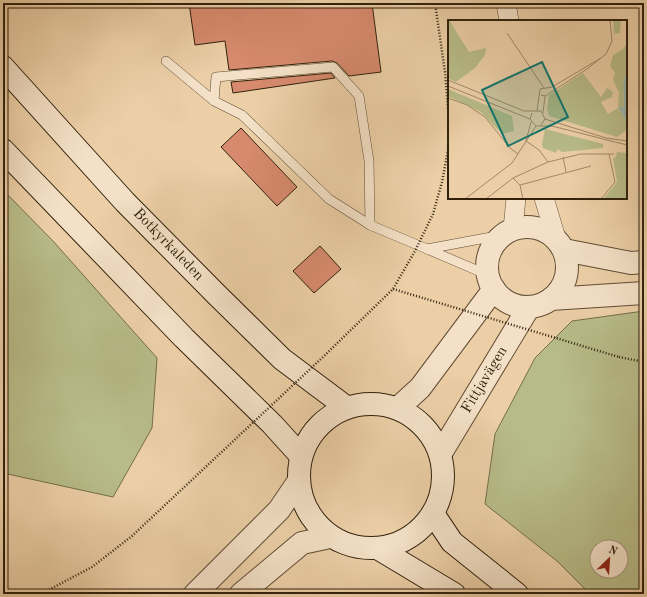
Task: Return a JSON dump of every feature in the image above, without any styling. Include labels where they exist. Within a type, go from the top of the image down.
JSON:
[{"type":"main road","name":"Botkyrkaleden","points":[[3,67],[125,202],[233,312],[282,360],[346,407]]},
{"type":"main road","points":[[3,150],[168,322],[272,424],[301,456]]},
{"type":"main road","points":[[527,227],[546,231],[560,244],[567,263],[566,276],[561,289],[551,299],[543,304],[529,307],[520,306],[507,301],[491,282],[488,260],[493,246],[508,232],[527,227]]},
{"type":"main road","points":[[560,244],[631,263],[644,262]]},
{"type":"main road","points":[[398,408],[420,388],[491,282]]},
{"type":"main road","points":[[551,299],[644,293]]},
{"type":"main road","name":"Fittjavägen","points":[[441,453],[529,307]]},
{"type":"main road","points":[[373,403],[398,408],[428,430],[441,453],[444,466],[443,491],[434,515],[422,528],[402,544],[379,549],[354,547],[330,537],[315,520],[303,501],[298,482],[301,456],[308,440],[324,420],[346,407],[373,403]]},
{"type":"main road","points":[[195,594],[279,510],[298,482]]},
{"type":"main road","points":[[434,515],[452,542],[517,594]]},
{"type":"main road","points":[[241,594],[302,543],[330,537]]},
{"type":"main road","points":[[379,549],[454,594]]},
{"type":"street","points":[[506,3],[509,20]]},
{"type":"street","points":[[508,232],[516,199]]},
{"type":"street","points":[[544,199],[560,244]]},
{"type":"lane","points":[[166,61],[214,101],[242,115],[329,199],[370,225],[427,249],[491,282]]},
{"type":"lane","points":[[214,101],[216,77],[333,67],[359,96],[369,161],[370,225]]},
{"type":"lane","points":[[427,249],[508,232]]},
{"type":"path","points":[[436,3],[448,107]]},
{"type":"path","points":[[41,594],[92,567],[132,536],[323,357],[393,289],[415,251],[433,214],[442,182],[448,150]]},
{"type":"path","points":[[393,289],[619,357],[644,362]]},
{"type":"green space","points":[[3,190],[53,241],[157,358],[152,428],[113,497],[3,473]]},
{"type":"green space","points":[[644,311],[644,594],[590,594],[557,561],[485,504],[495,434],[535,358],[572,321]]},
{"type":"building","points":[[189,3],[372,3],[381,72],[349,76],[337,63],[332,61],[229,70],[225,41],[195,45]]},
{"type":"building","points":[[331,73],[335,78],[233,93],[231,82]]},
{"type":"building","points":[[241,128],[297,187],[277,206],[221,147]]},
{"type":"building","points":[[320,246],[341,269],[314,293],[293,271]]}]
